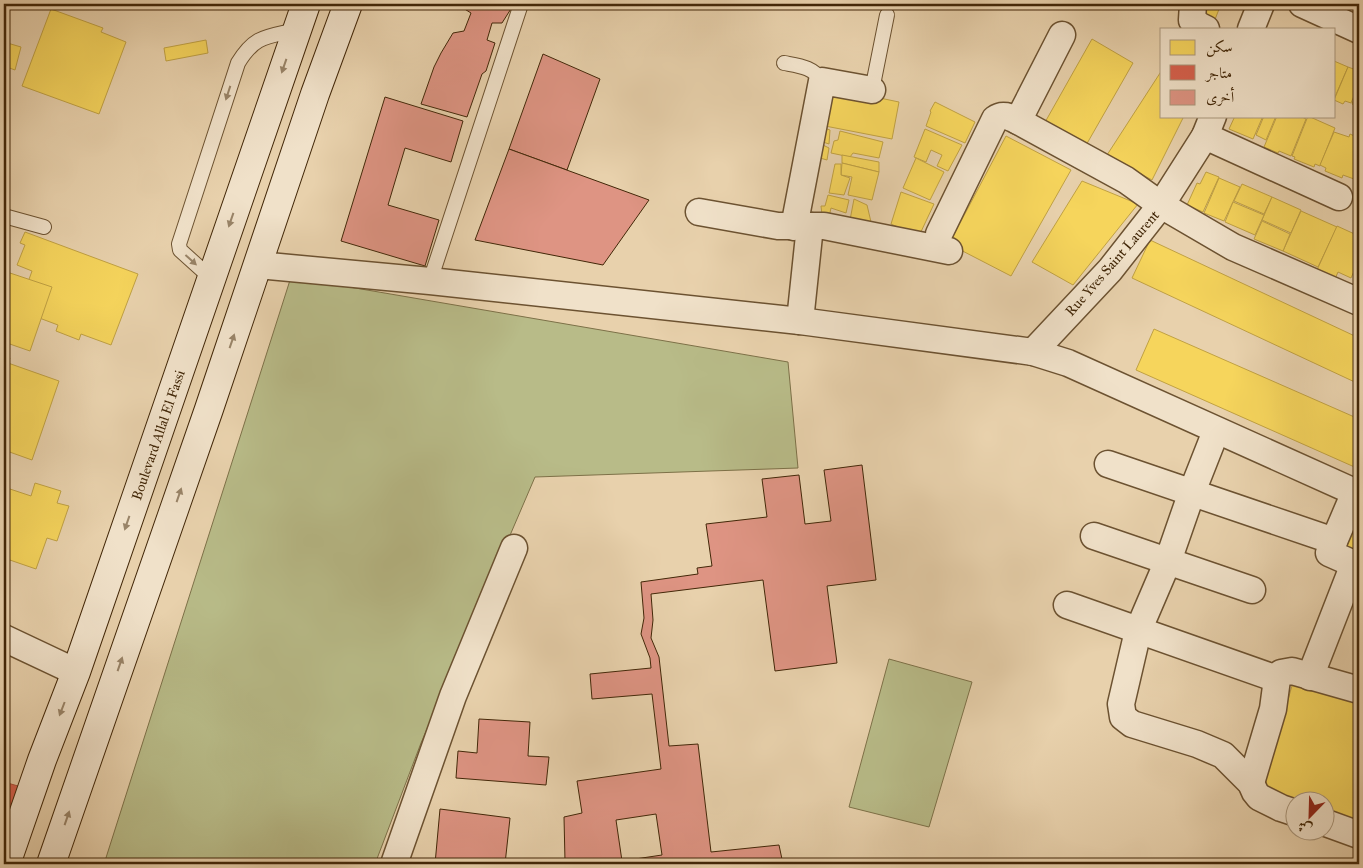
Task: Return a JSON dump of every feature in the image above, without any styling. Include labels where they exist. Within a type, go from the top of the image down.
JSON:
[{"type":"main road","name":"Boulevard Allal El Fassi","points":[[6,864],[42,760],[76,672],[306,4]]},
{"type":"main road","points":[[51,864],[209,409],[315,94],[348,4]]},
{"type":"street","points":[[1193,4],[1192,20],[1204,28]]},
{"type":"street","points":[[1251,28],[1260,4]]},
{"type":"street","points":[[1302,4],[1359,30]]},
{"type":"street","points":[[1018,121],[1062,35]]},
{"type":"street","points":[[800,321],[802,226],[822,81],[872,90]]},
{"type":"street","points":[[699,212],[759,224],[833,228],[944,242],[995,119],[999,116],[1004,116],[1018,121],[1126,180],[1161,205],[1234,247],[1359,302]]},
{"type":"street","points":[[1209,126],[1340,197]]},
{"type":"street","name":"Rue Yves Saint Laurent","points":[[1033,352],[1110,270],[1161,205],[1209,126]]},
{"type":"street","points":[[258,265],[430,281],[800,321],[1033,352],[1068,363],[1357,493],[1329,553],[1354,564],[1310,677]]},
{"type":"street","points":[[1216,431],[1168,561],[1138,630],[1121,704],[1123,717],[1132,724],[1198,744],[1223,755],[1251,783],[1254,792],[1286,810]]},
{"type":"street","points":[[1108,464],[1334,541]]},
{"type":"street","points":[[1094,536],[1252,590]]},
{"type":"street","points":[[394,864],[453,696],[514,548]]},
{"type":"street","points":[[1067,605],[1277,679]]},
{"type":"street","points":[[4,638],[76,672]]},
{"type":"street","points":[[1251,783],[1273,709],[1277,679],[1281,673],[1288,671],[1359,690]]},
{"type":"street","points":[[1336,827],[1359,835]]},
{"type":"lane","points":[[430,281],[521,4]]},
{"type":"lane","points":[[872,90],[887,15]]},
{"type":"lane","points":[[211,278],[180,250],[179,244],[238,63],[246,49],[256,41],[296,30]]},
{"type":"lane","points":[[784,62],[817,72],[822,81]]},
{"type":"lane","points":[[4,216],[44,227]]},
{"type":"green space","points":[[291,277],[788,362],[798,468],[535,477],[421,743],[375,864],[104,864]]},
{"type":"green space","points":[[889,659],[972,682],[929,827],[849,807]]},
{"type":"building: سكن","points":[[1199,4],[1221,4],[1214,22],[1195,14]]},
{"type":"building: سكن","points":[[51,9],[103,28],[101,32],[126,42],[99,114],[22,86]]},
{"type":"building: سكن","points":[[1092,39],[1133,63],[1085,147],[1044,124]]},
{"type":"building: سكن","points":[[206,40],[208,53],[166,61],[164,48]]},
{"type":"building: سكن","points":[[4,42],[21,47],[15,70],[4,66]]},
{"type":"building: سكن","points":[[1336,62],[1348,67],[1336,94]]},
{"type":"building: سكن","points":[[1348,67],[1359,71],[1359,84],[1351,103],[1345,101],[1343,104],[1336,101],[1336,95]]},
{"type":"building: سكن","points":[[1160,73],[1160,118],[1183,118],[1152,180],[1107,155]]},
{"type":"building: سكن","points":[[1359,85],[1359,107],[1352,104]]},
{"type":"building: سكن","points":[[827,87],[899,102],[892,139],[820,125]]},
{"type":"building: سكن","points":[[935,102],[975,122],[965,143],[926,126],[930,111]]},
{"type":"building: سكن","points":[[1234,118],[1262,118],[1253,139],[1229,129]]},
{"type":"building: سكن","points":[[1263,118],[1275,118],[1266,140],[1256,135]]},
{"type":"building: سكن","points":[[1276,118],[1306,119],[1291,156],[1264,147]]},
{"type":"building: سكن","points":[[1307,118],[1312,118],[1335,128],[1320,166],[1315,164],[1314,167],[1294,159],[1295,157],[1292,156]]},
{"type":"building: سكن","points":[[816,125],[830,130],[829,144],[814,139]]},
{"type":"building: سكن","points":[[925,129],[962,145],[948,171],[937,166],[942,155],[931,150],[926,162],[914,157]]},
{"type":"building: سكن","points":[[840,131],[883,142],[879,158],[853,153],[850,157],[831,153],[834,141],[838,140]]},
{"type":"building: سكن","points":[[1334,132],[1349,137],[1350,134],[1359,138],[1359,166],[1354,179],[1343,175],[1342,178],[1325,171],[1326,168],[1320,165]]},
{"type":"building: سكن","points":[[1006,136],[1071,170],[1011,276],[949,244]]},
{"type":"building: سكن","points":[[817,142],[829,148],[827,160],[813,156]]},
{"type":"building: سكن","points":[[842,155],[879,162],[879,172],[842,163]]},
{"type":"building: سكن","points":[[916,158],[944,172],[930,200],[903,188]]},
{"type":"building: سكن","points":[[842,163],[879,172],[872,200],[848,195],[852,177],[841,175]]},
{"type":"building: سكن","points":[[835,164],[841,164],[841,175],[850,178],[844,195],[829,193]]},
{"type":"building: سكن","points":[[1206,172],[1219,177],[1203,212],[1187,205],[1197,183],[1200,184]]},
{"type":"building: سكن","points":[[1219,178],[1240,187],[1224,221],[1204,213]]},
{"type":"building: سكن","points":[[1082,181],[1138,204],[1073,285],[1032,262]]},
{"type":"building: سكن","points":[[1242,184],[1272,197],[1264,214],[1234,201]]},
{"type":"building: سكن","points":[[901,192],[934,204],[919,236],[891,224]]},
{"type":"building: سكن","points":[[828,195],[849,200],[846,213],[831,208],[829,217],[822,215],[821,206],[825,206]]},
{"type":"building: سكن","points":[[1272,197],[1301,210],[1291,233],[1262,220]]},
{"type":"building: سكن","points":[[854,199],[867,205],[871,222],[850,220]]},
{"type":"building: سكن","points":[[1233,202],[1264,215],[1255,235],[1225,222]]},
{"type":"building: سكن","points":[[1301,211],[1337,227],[1318,267],[1283,251]]},
{"type":"building: سكن","points":[[1262,221],[1290,234],[1283,251],[1254,239]]},
{"type":"building: سكن","points":[[1337,226],[1359,236],[1359,260],[1351,278],[1338,272],[1335,279],[1317,270]]},
{"type":"building: سكن","points":[[25,232],[138,274],[111,345],[81,334],[79,340],[56,331],[58,325],[18,310],[32,271],[17,265],[25,245],[20,243]]},
{"type":"building: سكن","points":[[1150,240],[1359,338],[1359,384],[1132,278]]},
{"type":"building: سكن","points":[[4,271],[52,287],[30,351],[4,342]]},
{"type":"building: سكن","points":[[1154,329],[1359,419],[1359,469],[1136,370]]},
{"type":"building: سكن","points":[[4,356],[10,358],[8,363],[59,381],[32,460],[4,450]]},
{"type":"building: سكن","points":[[35,483],[61,491],[57,503],[69,506],[57,541],[47,538],[36,569],[4,558],[4,487],[31,496]]},
{"type":"building: سكن","points":[[1349,518],[1359,522],[1359,560],[1341,553]]},
{"type":"building: سكن","points":[[1293,682],[1359,701],[1359,821],[1336,814],[1336,790],[1286,790],[1286,798],[1262,793]]},
{"type":"building: متاجر","points":[[4,782],[32,790],[4,864]]},
{"type":"building: أخرى","points":[[465,4],[514,4],[502,23],[492,23],[487,40],[495,43],[467,117],[421,104],[441,53],[453,33],[464,31],[471,13],[463,8]]},
{"type":"building: أخرى","points":[[543,54],[600,79],[567,170],[509,149]]},
{"type":"building: أخرى","points":[[385,97],[463,121],[451,162],[405,148],[388,205],[439,220],[425,266],[341,241]]},
{"type":"building: أخرى","points":[[509,149],[649,200],[603,265],[475,240]]},
{"type":"building: أخرى","points":[[862,465],[876,580],[827,586],[837,663],[775,671],[763,580],[651,594],[653,620],[651,638],[659,657],[669,746],[698,744],[711,852],[779,845],[783,864],[575,864],[575,859],[565,861],[564,817],[582,813],[577,781],[661,769],[652,694],[592,699],[590,674],[651,668],[650,658],[641,634],[644,618],[641,582],[698,574],[697,568],[712,566],[706,524],[767,517],[762,479],[799,475],[805,524],[831,521],[824,470]],"holes":[[[656,814],[662,855],[622,861],[616,820]]]},
{"type":"building: أخرى","points":[[479,719],[530,722],[528,756],[549,757],[546,785],[456,778],[458,751],[477,753]]},
{"type":"building: أخرى","points":[[440,809],[510,818],[505,864],[435,864]]}]
